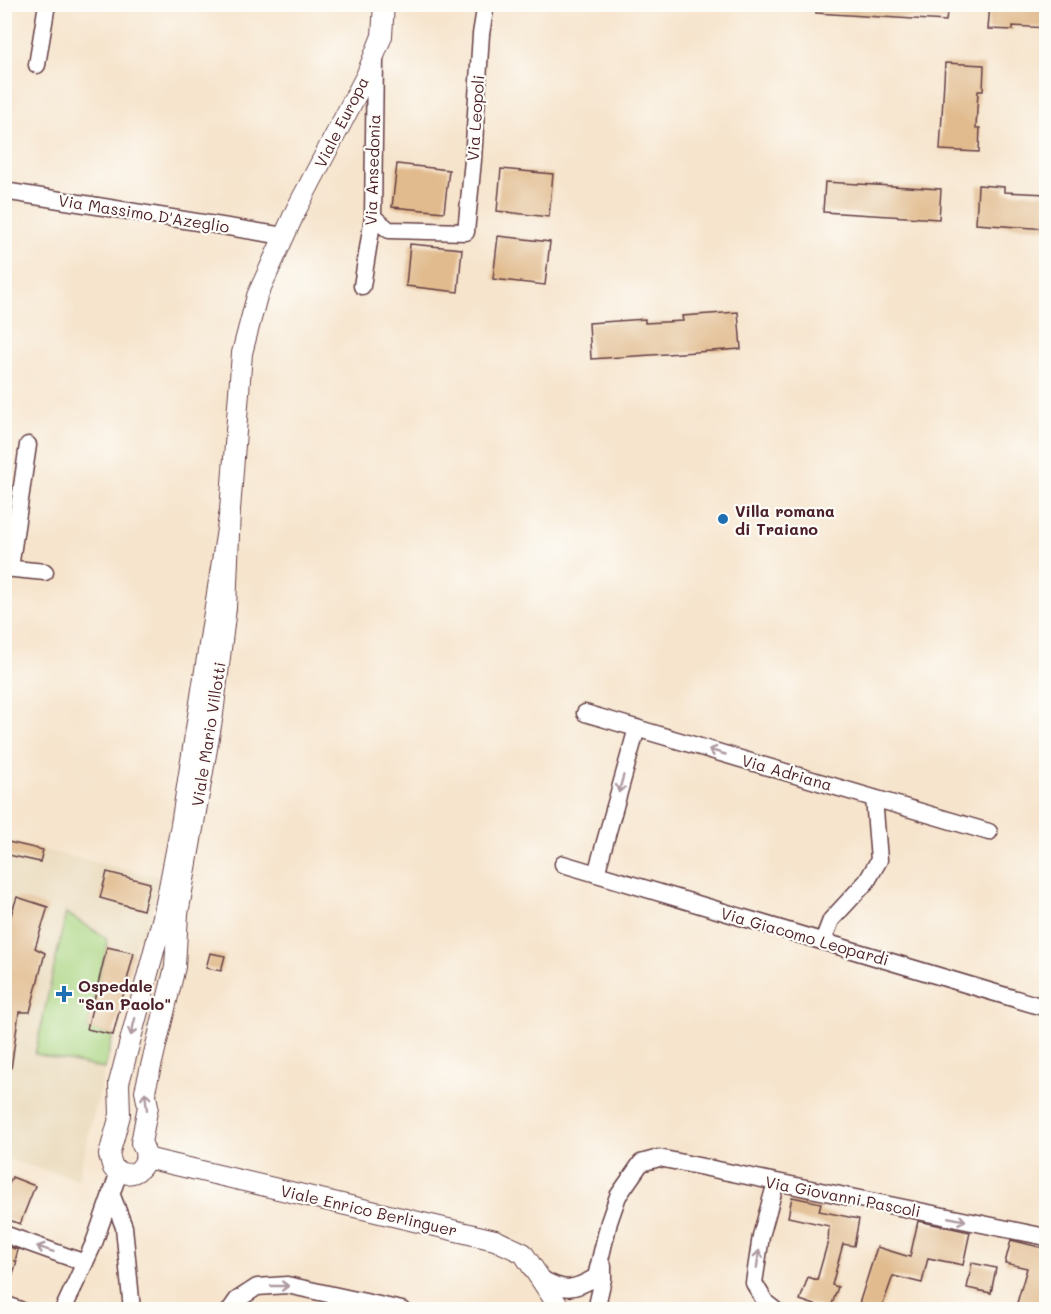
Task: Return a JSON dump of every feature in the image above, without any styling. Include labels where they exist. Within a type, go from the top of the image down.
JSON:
[{"type":"street","points":[[37,65],[47,4]]},
{"type":"street","name":"Viale Europa","points":[[285,236],[366,76],[382,36],[384,4]]},
{"type":"street","name":"Via Leopoli","points":[[373,217],[389,230],[466,232],[480,44],[486,4]]},
{"type":"street","name":"Via Ansedonia","points":[[362,286],[373,217],[375,54]]},
{"type":"street","name":"Via Massimo D'Azeglio","points":[[4,191],[285,236]]},
{"type":"street","name":"Viale Mario Villotti","points":[[144,1150],[148,1106],[145,1091],[175,967],[178,914],[213,714],[226,608],[230,510],[242,353],[257,296],[285,236]]},
{"type":"street","points":[[28,445],[7,568],[45,572]]},
{"type":"street","name":"Viale Mario Villotti","points":[[111,1148],[120,1115],[119,1083],[164,913],[181,825],[230,510]]},
{"type":"street","name":"Via Adriana","points":[[585,713],[989,832]]},
{"type":"street","points":[[596,874],[637,728]]},
{"type":"street","points":[[823,941],[831,920],[867,881],[879,860],[874,798]]},
{"type":"street","name":"Via Giacomo Leopardi","points":[[563,864],[1047,1008]]},
{"type":"street","points":[[153,950],[169,952],[176,957]]},
{"type":"street","points":[[126,1137],[134,1138],[144,1150],[143,1166],[135,1173],[119,1172],[111,1163],[109,1155],[111,1148],[117,1141],[126,1137]]},
{"type":"street","name":"Viale Enrico Berlinguer","points":[[144,1150],[495,1240],[523,1253],[561,1310]]},
{"type":"street","name":"Via Giovanni Pascoli","points":[[602,1253],[618,1196],[641,1163],[658,1158],[1047,1237]]},
{"type":"street","points":[[63,1310],[85,1263],[119,1172]]},
{"type":"street","points":[[775,1310],[766,1303],[754,1283],[761,1236],[776,1182]]},
{"type":"street","points":[[111,1193],[124,1227],[132,1310]]},
{"type":"street","points":[[4,1234],[85,1263]]},
{"type":"street","points":[[542,1279],[558,1288],[579,1287],[596,1277],[602,1253]]},
{"type":"street","points":[[596,1310],[603,1280],[602,1253]]},
{"type":"street","points":[[230,1310],[237,1300],[257,1287],[287,1285],[402,1310]]},
{"type":"street","points":[[4,1304],[20,1310]]},
{"type":"shaded area","name":"Ospedale \"San Paolo\"","points":[[4,841],[159,877],[147,938],[137,937],[78,1179],[5,1159]]},
{"type":"green space","points":[[66,913],[106,938],[107,947],[87,1029],[113,1035],[105,1069],[35,1054]]},
{"type":"building","points":[[816,4],[948,4],[946,21],[816,13]]},
{"type":"building","points":[[990,4],[1047,4],[1047,28],[1013,26],[1013,30],[988,29]]},
{"type":"building","points":[[945,63],[984,65],[983,91],[978,91],[976,128],[980,128],[979,152],[940,150]]},
{"type":"building","points":[[397,164],[449,170],[444,212],[392,207]]},
{"type":"building","points":[[501,169],[553,174],[549,217],[497,211]]},
{"type":"building","points":[[825,182],[941,189],[939,219],[823,212]]},
{"type":"building","points":[[978,185],[1004,187],[1004,192],[1047,194],[1047,229],[976,224]]},
{"type":"building","points":[[498,236],[550,242],[545,285],[493,279]]},
{"type":"building","points":[[410,244],[462,249],[458,292],[406,286]]},
{"type":"building","points":[[738,312],[741,349],[591,359],[589,323],[645,319],[645,323],[683,321],[682,316]]},
{"type":"building","points":[[4,841],[43,850],[40,862],[4,854]]},
{"type":"building","points":[[107,872],[150,883],[143,910],[100,898]]},
{"type":"building","points":[[17,897],[48,907],[35,948],[45,953],[30,1012],[19,1012],[11,1069],[4,1068],[4,936]]},
{"type":"building","points":[[107,947],[134,953],[113,1035],[87,1029]]},
{"type":"building","points":[[210,953],[225,956],[221,971],[206,968]]},
{"type":"building","points":[[12,1177],[35,1186],[20,1224],[4,1218],[4,1196]]},
{"type":"building","points":[[792,1197],[821,1203],[819,1211],[859,1219],[854,1246],[843,1244],[832,1285],[838,1287],[830,1310],[800,1300],[808,1277],[817,1280],[828,1241],[829,1226],[788,1217]]},
{"type":"building","points":[[918,1221],[970,1232],[963,1265],[928,1258],[922,1283],[893,1276],[881,1310],[857,1310],[877,1247],[910,1257]]},
{"type":"building","points":[[1011,1240],[1047,1249],[1047,1310],[1015,1310],[1027,1268],[1005,1263]]},
{"type":"building","points":[[4,1245],[18,1250],[7,1293],[4,1292]]},
{"type":"building","points":[[972,1263],[996,1268],[991,1293],[967,1288]]},
{"type":"place","name":"Villa romana di Traiano","points":[[723,519]]},
{"type":"place","name":"Ospedale \"San Paolo\"","points":[[64,994]]}]
